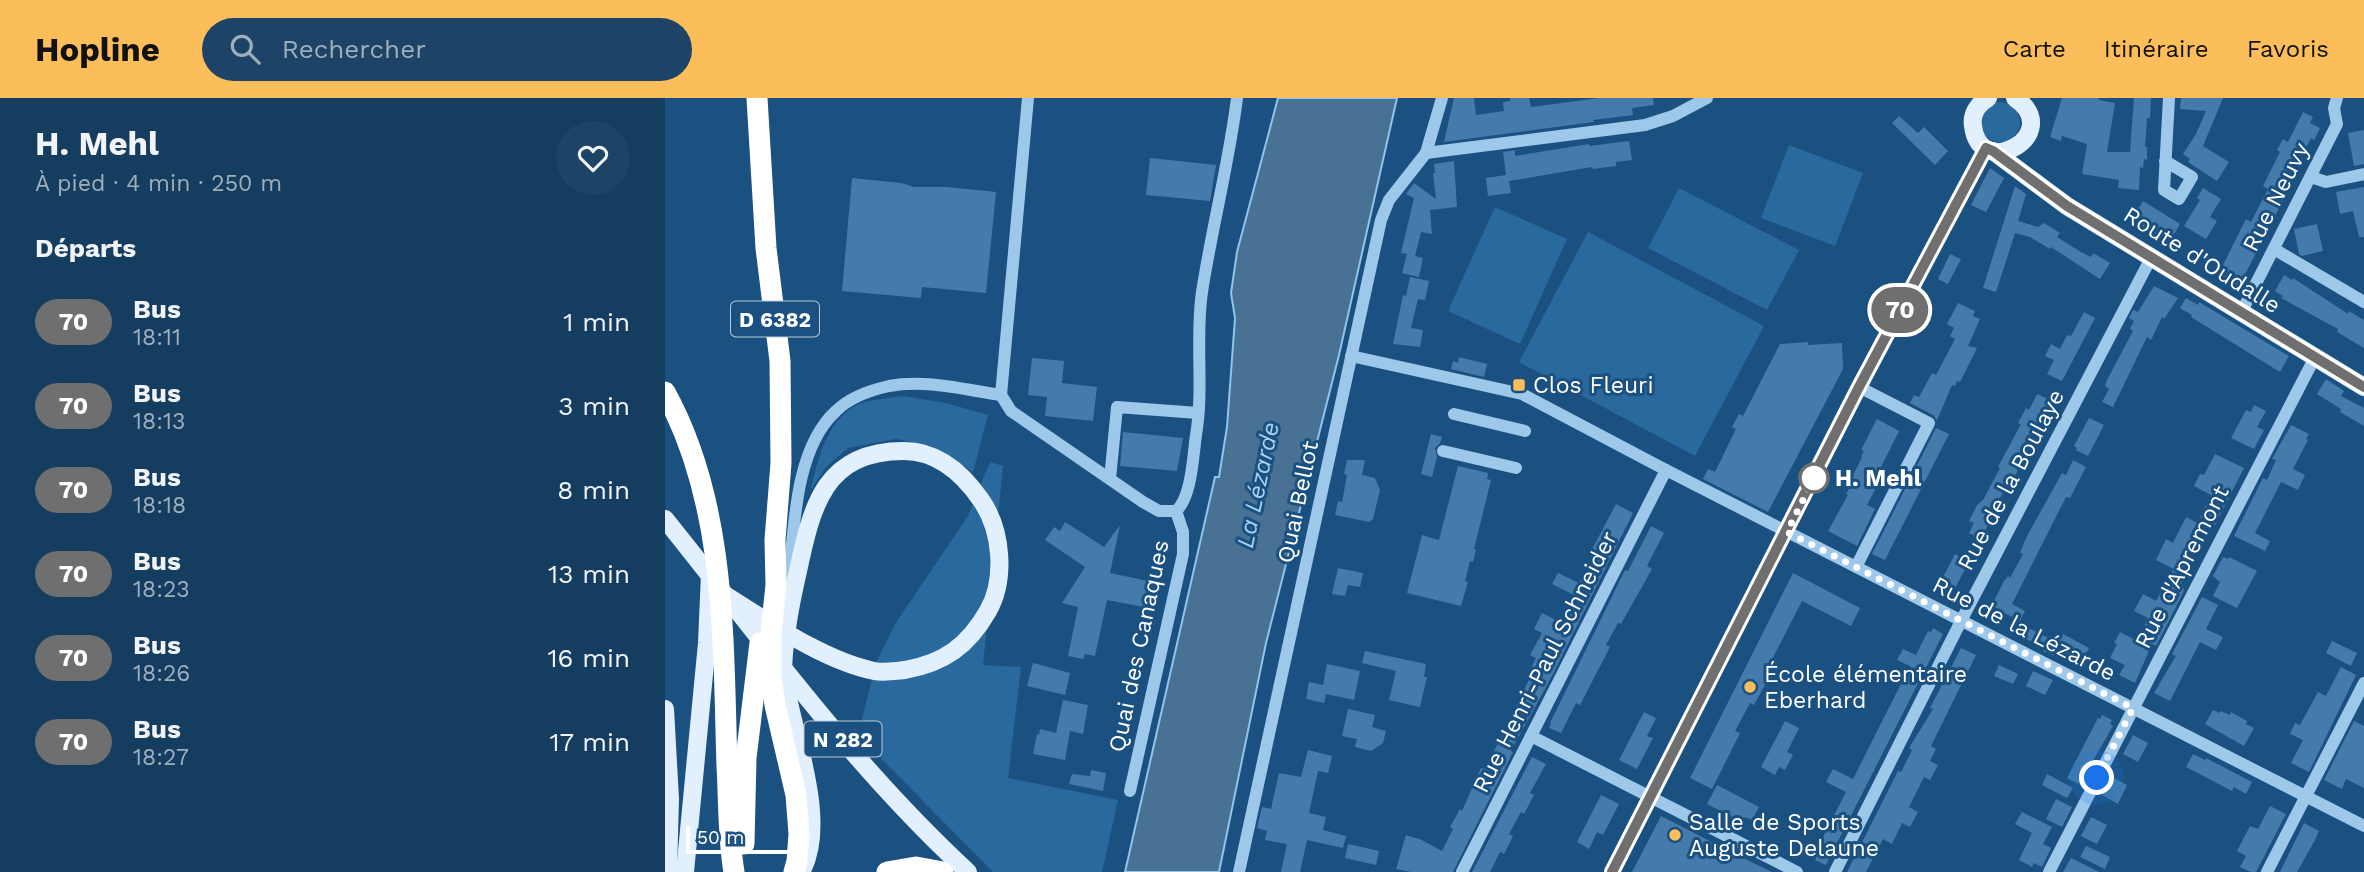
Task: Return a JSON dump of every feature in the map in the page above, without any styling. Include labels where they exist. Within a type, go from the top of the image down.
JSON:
[{"type":"highway","name":"D 6382","points":[[746,872],[746,758],[775,540],[781,463],[781,360],[766,248],[758,98]]},
{"type":"highway","points":[[665,392],[699,476],[717,567],[724,639],[728,795],[734,872]]},
{"type":"highway","points":[[775,540],[776,585],[771,632],[771,677],[796,795],[799,834],[794,872]]},
{"type":"highway","points":[[887,872],[906,867],[943,872]]},
{"type":"main road","points":[[1988,98],[1977,107],[1969,106],[1973,129],[1975,136],[1989,149],[2000,152],[2014,149],[2023,142],[2028,133],[2029,105],[2015,98]]},
{"type":"main road","name":"Route d'Oudalle","points":[[1989,149],[2067,206],[2364,387]]},
{"type":"main road","points":[[2014,149],[2018,171]]},
{"type":"main road","points":[[728,597],[838,660],[876,671],[928,666],[951,654],[977,631],[993,602],[999,566],[996,533],[984,505],[967,480],[950,466],[929,456],[908,451],[884,451],[862,457],[845,466],[824,488],[809,521],[791,602],[783,677],[810,799],[813,829],[801,872]]},
{"type":"main road","name":"N 282","points":[[665,520],[857,755],[936,842],[968,872]]},
{"type":"main road","points":[[685,872],[707,643],[711,539]]},
{"type":"main road","points":[[665,709],[670,788],[668,872]]},
{"type":"street","points":[[1028,98],[1001,396],[1011,411],[1109,479],[1159,511],[1176,511]]},
{"type":"street","name":"Quai des Canaques","points":[[1130,791],[1183,554],[1184,532],[1176,511],[1186,496],[1198,428],[1199,321],[1202,291],[1226,175],[1237,98]]},
{"type":"street","points":[[1442,98],[1426,153],[1645,125],[1673,116],[1707,98]]},
{"type":"street","points":[[2165,161],[2169,98]]},
{"type":"street","name":"Rue Neuvy","points":[[2241,313],[2337,124],[2337,98]]},
{"type":"street","points":[[1612,872],[1859,387],[1989,149]]},
{"type":"street","name":"Quai Bellot","points":[[1239,872],[1381,220],[1389,200],[1426,153]]},
{"type":"street","points":[[2311,177],[2326,182],[2364,174]]},
{"type":"street","points":[[2274,249],[2364,302]]},
{"type":"street","name":"Rue de la Boulaye","points":[[1835,872],[2151,258]]},
{"type":"street","name":"Rue de la Lézarde","points":[[1352,356],[1522,394],[1665,470],[2364,826]]},
{"type":"street","name":"Rue d'Apremont","points":[[2049,872],[2315,357]]},
{"type":"street","points":[[783,677],[799,490],[808,456],[819,433],[836,411],[859,396],[890,386],[928,386],[1001,396]]},
{"type":"street","points":[[1856,567],[1929,423],[1859,387]]},
{"type":"street","points":[[1109,479],[1117,407],[1198,413]]},
{"type":"street","points":[[1454,414],[1525,431]]},
{"type":"street","points":[[1443,451],[1516,468]]},
{"type":"street","name":"Rue Henri-Paul Schneider","points":[[1462,872],[1665,470]]},
{"type":"street","points":[[2267,872],[2364,683]]},
{"type":"street","points":[[1531,736],[1797,872]]},
{"type":"shaded area","points":[[2000,102],[2008,103],[2014,108],[2019,114],[2019,130],[2014,136],[2008,141],[2000,142],[1992,141],[1986,136],[1981,130],[1980,122],[1981,114],[1986,108],[1992,103]]},
{"type":"shaded area","points":[[1789,145],[1863,173],[1835,246],[1761,218]]},
{"type":"shaded area","points":[[1679,188],[1799,250],[1767,310],[1648,248]]},
{"type":"shaded area","points":[[1495,207],[1567,239],[1520,344],[1448,311]]},
{"type":"shaded area","points":[[1588,232],[1764,326],[1695,456],[1519,362]]},
{"type":"shaded area","points":[[902,396],[946,403],[988,415],[973,472],[931,446],[896,439],[848,448],[826,467],[810,491],[821,452],[833,427],[842,416],[865,402]]},
{"type":"shaded area","points":[[990,462],[1003,466],[983,665],[1021,667],[1008,778],[1118,800],[1102,872],[993,872],[858,735],[876,663],[895,624],[968,516]]},
{"type":"water","name":"La Lézarde","points":[[1278,98],[1397,98],[1339,355],[1266,643],[1219,872],[1125,872],[1215,477],[1219,477],[1227,427],[1235,318],[1231,293],[1237,252]]},
{"type":"building","points":[[1454,98],[1474,98],[1476,115],[1504,111],[1503,102],[1510,101],[1510,98],[1529,98],[1531,107],[1599,98],[1653,98],[1654,105],[1632,108],[1633,115],[1593,120],[1594,122],[1444,142]]},
{"type":"building","points":[[2062,98],[2099,98],[2115,103],[2107,152],[2130,152],[2134,98],[2151,98],[2145,147],[2147,160],[2144,159],[2143,168],[2140,167],[2139,190],[2118,188],[2119,180],[2082,174],[2087,144],[2062,136],[2061,141],[2050,137]]},
{"type":"building","points":[[2181,98],[2223,98],[2203,146],[2229,162],[2217,181],[2188,162],[2190,159],[2183,154],[2206,111],[2180,109]]},
{"type":"building","points":[[2303,112],[2313,117],[2310,123],[2320,128],[2314,140],[2311,138],[2305,150],[2302,149],[2290,172],[2296,174],[2268,230],[2262,228],[2250,250],[2256,253],[2238,288],[2222,280],[2228,268],[2223,265],[2246,219],[2251,222],[2268,189],[2263,186],[2280,152],[2277,150],[2283,139],[2288,142]]},
{"type":"building","points":[[1899,116],[1918,133],[1924,127],[1948,151],[1935,165],[1892,123]]},
{"type":"building","points":[[2364,130],[2364,164],[2354,166],[2348,133]]},
{"type":"building","points":[[1629,141],[1632,160],[1616,162],[1616,166],[1592,167],[1509,181],[1511,193],[1488,196],[1486,178],[1506,175],[1503,152],[1515,150],[1515,156],[1589,144]]},
{"type":"building","points":[[1150,158],[1216,165],[1210,201],[1146,195]]},
{"type":"building","points":[[1454,161],[1457,207],[1430,210],[1432,234],[1421,232],[1415,256],[1423,258],[1419,277],[1402,273],[1407,254],[1401,253],[1414,198],[1406,194],[1414,183],[1436,199],[1434,164]]},
{"type":"building","points":[[1990,168],[2004,178],[1986,212],[1971,205]]},
{"type":"building","points":[[852,178],[914,187],[996,192],[986,293],[922,287],[921,298],[842,291]]},
{"type":"building","points":[[2015,186],[2026,194],[2018,221],[2038,227],[2044,223],[2060,233],[2057,237],[2081,252],[2091,257],[2093,253],[2110,263],[2100,279],[2051,247],[2050,249],[2030,237],[2015,233],[1996,292],[1983,288]]},
{"type":"building","points":[[2364,187],[2364,237],[2359,237],[2353,211],[2340,214],[2336,192]]},
{"type":"building","points":[[2203,188],[2221,199],[2210,217],[2217,221],[2206,239],[2184,226],[2200,200],[2197,198]]},
{"type":"building","points":[[2143,201],[2180,224],[2169,243],[2132,220]]},
{"type":"building","points":[[2317,224],[2323,251],[2302,256],[2299,254],[2294,229]]},
{"type":"building","points":[[1950,254],[1961,259],[1948,284],[1938,279]]},
{"type":"building","points":[[2284,275],[2292,280],[2293,278],[2348,314],[2349,311],[2364,320],[2364,348],[2337,332],[2338,329],[2281,298],[2283,296],[2275,291]]},
{"type":"building","points":[[1410,277],[1429,281],[1425,300],[1418,299],[1411,328],[1423,330],[1420,347],[1393,344],[1403,295],[1406,296]]},
{"type":"building","points":[[2154,286],[2178,298],[2164,319],[2162,317],[2151,340],[2147,337],[2113,407],[2102,402],[2109,389],[2105,386],[2107,380],[2133,331],[2130,329],[2134,321],[2129,318],[2133,310],[2138,312]]},
{"type":"building","points":[[2186,298],[2198,305],[2199,302],[2289,356],[2280,372],[2191,317],[2192,315],[2180,308]]},
{"type":"building","points":[[1958,303],[1975,311],[1973,316],[1980,319],[1968,346],[1977,348],[1960,382],[1952,385],[1937,420],[1910,403],[1914,395],[1919,397],[1932,373],[1936,375],[1955,339],[1950,336],[1954,328],[1947,324]]},
{"type":"building","points":[[2084,312],[2095,318],[2062,381],[2047,374],[2054,360],[2045,356],[2051,344],[2060,349],[2067,335],[2071,336]]},
{"type":"building","points":[[1808,342],[1808,345],[1842,343],[1843,369],[1768,512],[1703,479],[1708,469],[1715,472],[1736,429],[1732,427],[1739,414],[1743,416],[1780,344]]},
{"type":"building","points":[[1459,357],[1487,364],[1484,377],[1451,369],[1453,361],[1458,363]]},
{"type":"building","points":[[1032,358],[1064,361],[1062,383],[1097,387],[1093,421],[1045,416],[1047,397],[1028,395]]},
{"type":"building","points":[[2326,379],[2344,391],[2341,396],[2364,408],[2364,426],[2317,394]]},
{"type":"building","points":[[2037,394],[2050,400],[2049,409],[1980,539],[1969,533],[1974,523],[1969,521],[2000,468],[1998,467],[2021,424],[2018,423],[2026,408],[2029,410]]},
{"type":"building","points":[[2254,405],[2266,411],[2257,427],[2264,430],[2254,449],[2231,438],[2246,410],[2251,412]]},
{"type":"building","points":[[2089,418],[2104,425],[2088,456],[2074,446]]},
{"type":"building","points":[[1877,419],[1899,431],[1881,467],[1886,469],[1867,505],[1875,509],[1857,546],[1828,531],[1848,495],[1847,488],[1864,451],[1861,450]]},
{"type":"building","points":[[2291,425],[2309,434],[2293,469],[2305,475],[2298,490],[2281,482],[2255,533],[2270,541],[2265,551],[2234,536],[2263,478],[2267,480],[2276,460],[2272,459]]},
{"type":"building","points":[[1936,428],[1949,434],[1885,560],[1872,554]]},
{"type":"building","points":[[1123,432],[1183,438],[1177,471],[1120,466]]},
{"type":"building","points":[[1431,434],[1442,437],[1435,448],[1437,457],[1432,477],[1421,474]]},
{"type":"building","points":[[2215,454],[2244,468],[2215,525],[2200,517],[2211,495],[2194,486],[2200,474],[2204,475]]},
{"type":"building","points":[[1347,460],[1365,460],[1362,475],[1375,478],[1380,490],[1373,519],[1369,522],[1335,515],[1338,501],[1342,502]]},
{"type":"building","points":[[2073,460],[2086,467],[2070,498],[2066,497],[2012,604],[2025,611],[2020,621],[1993,605],[2004,581],[2008,576],[2010,578],[2023,554],[2020,553],[2026,538],[2062,473],[2066,475]]},
{"type":"building","points":[[1458,466],[1488,473],[1487,479],[1491,480],[1461,606],[1407,593],[1422,535],[1439,540]]},
{"type":"building","points":[[1616,504],[1633,513],[1552,676],[1511,751],[1513,752],[1453,872],[1411,872],[1396,869],[1406,835],[1442,851],[1453,829],[1450,827],[1460,809],[1462,811],[1481,768],[1484,769],[1516,711],[1514,710],[1529,680],[1526,678],[1536,658],[1530,655],[1542,633],[1534,629],[1542,613],[1560,622],[1574,595],[1552,584],[1558,573],[1579,583],[1593,557],[1589,555]]},
{"type":"building","points":[[2186,517],[2205,527],[2181,573],[2156,560],[2166,539],[2173,543]]},
{"type":"building","points":[[1065,522],[1104,547],[1120,525],[1110,573],[1153,582],[1151,593],[1157,594],[1154,609],[1107,600],[1095,656],[1085,654],[1083,659],[1068,656],[1078,607],[1062,603],[1085,567],[1045,540],[1054,527],[1060,531]]},
{"type":"building","points":[[1651,526],[1664,533],[1647,566],[1652,569],[1606,645],[1610,647],[1580,705],[1576,703],[1561,733],[1549,728],[1625,570],[1628,571]]},
{"type":"building","points":[[1955,554],[1969,562],[1954,590],[1940,583]]},
{"type":"building","points":[[2223,557],[2229,557],[2257,571],[2237,608],[2213,596],[2220,582],[2213,576]]},
{"type":"building","points":[[1338,568],[1363,573],[1360,587],[1348,585],[1345,596],[1332,594]]},
{"type":"building","points":[[2173,570],[2186,576],[2180,586],[2184,588],[2183,593],[2156,646],[2152,644],[2135,683],[2119,675],[2125,665],[2110,658],[2117,644],[2114,643],[2120,632],[2137,641],[2148,618],[2134,611],[2143,594],[2156,601]]},
{"type":"building","name":"École élémentaire Eberhard","points":[[1793,573],[1860,608],[1851,626],[1802,601],[1767,669],[1772,672],[1754,705],[1750,703],[1735,731],[1740,733],[1712,789],[1690,778]]},
{"type":"building","points":[[2202,597],[2218,605],[2206,629],[2223,637],[2216,650],[2200,642],[2170,701],[2154,693],[2176,656],[2172,654]]},
{"type":"building","points":[[2021,624],[2050,639],[2051,636],[2059,640],[2063,634],[2089,648],[2084,657],[2079,655],[2074,665],[2043,651],[2045,648],[2016,634]]},
{"type":"building","points":[[1933,628],[1943,634],[1826,865],[1815,860],[1817,856],[1814,855],[1846,792],[1826,782],[1833,769],[1853,779],[1910,666],[1897,660],[1903,649],[1916,655],[1928,631],[1931,632]]},
{"type":"building","points":[[2332,641],[2357,653],[2351,666],[2326,653]]},
{"type":"building","points":[[1961,648],[1976,655],[1931,746],[1936,749],[1930,761],[1938,765],[1930,780],[1924,777],[1909,807],[1918,812],[1910,827],[1902,823],[1892,844],[1883,839],[1866,872],[1847,872],[1898,771],[1901,772],[1912,750],[1909,748],[1933,709],[1930,708]]},
{"type":"building","points":[[1365,651],[1426,664],[1424,677],[1427,677],[1420,707],[1389,700],[1396,671],[1362,663]]},
{"type":"building","points":[[1033,663],[1070,673],[1065,695],[1027,686]]},
{"type":"building","points":[[1327,664],[1360,671],[1354,700],[1326,694],[1324,703],[1306,699],[1309,682],[1323,685]]},
{"type":"building","points":[[1999,665],[2018,674],[2013,684],[1994,676]]},
{"type":"building","points":[[2341,667],[2356,675],[2309,772],[2291,763],[2303,740],[2290,734],[2295,723],[2300,725],[2318,692],[2326,696]]},
{"type":"building","points":[[2033,671],[2053,680],[2045,695],[2026,686]]},
{"type":"building","points":[[1063,700],[1088,705],[1083,734],[1070,731],[1065,760],[1033,754],[1040,729],[1056,733]]},
{"type":"building","points":[[1348,709],[1375,715],[1372,727],[1386,731],[1383,743],[1371,751],[1355,747],[1357,739],[1342,736]]},
{"type":"building","points":[[2213,710],[2230,715],[2231,712],[2254,728],[2244,746],[2205,724]]},
{"type":"building","points":[[1644,712],[1656,718],[1647,736],[1653,738],[1637,769],[1619,760]]},
{"type":"building","points":[[2102,715],[2112,720],[2110,724],[2113,726],[2090,766],[2093,767],[2083,786],[2067,778]]},
{"type":"building","points":[[1785,721],[1799,728],[1787,752],[1793,755],[1785,770],[1779,767],[1775,775],[1761,767]]},
{"type":"building","points":[[2354,721],[2364,726],[2364,788],[2346,779],[2342,789],[2324,780]]},
{"type":"building","points":[[2133,735],[2148,743],[2138,762],[2123,754]]},
{"type":"building","points":[[1308,750],[1332,756],[1328,773],[1318,771],[1309,813],[1326,817],[1323,830],[1346,836],[1343,848],[1307,840],[1300,872],[1281,872],[1287,844],[1265,840],[1267,831],[1257,828],[1262,807],[1271,809],[1279,773],[1301,777]]},
{"type":"building","points":[[2193,754],[2252,782],[2246,794],[2234,787],[2232,791],[2186,767]]},
{"type":"building","points":[[1532,757],[1546,764],[1530,793],[1534,795],[1524,814],[1521,812],[1509,834],[1513,836],[1504,854],[1500,852],[1490,872],[1472,872]]},
{"type":"building","points":[[1091,770],[1106,773],[1103,791],[1069,784],[1072,774],[1090,776]]},
{"type":"building","points":[[2047,774],[2073,788],[2067,798],[2042,785]]},
{"type":"building","points":[[2112,777],[2127,785],[2118,804],[2102,795]]},
{"type":"building","points":[[1717,785],[1759,807],[1752,820],[1745,817],[1742,822],[1707,804]]},
{"type":"building","points":[[1601,795],[1619,804],[1603,835],[1597,832],[1589,849],[1577,842]]},
{"type":"building","points":[[2056,799],[2072,807],[2062,827],[2046,819]]},
{"type":"building","points":[[2270,806],[2286,814],[2256,872],[2251,872],[2240,867],[2246,856],[2237,851],[2250,826],[2258,829]]},
{"type":"building","points":[[2022,812],[2052,827],[2043,844],[2051,848],[2042,867],[2034,863],[2032,867],[2019,860],[2032,833],[2015,824]]},
{"type":"building","name":"Salle de Sports Auguste Delaune","points":[[1661,816],[1737,855],[1772,872],[1632,872]]},
{"type":"building","points":[[2091,817],[2107,825],[2097,844],[2081,836]]},
{"type":"building","points":[[2304,823],[2319,831],[2315,840],[2297,872],[2280,872]]},
{"type":"building","points":[[1348,844],[1379,851],[1376,865],[1345,858]]},
{"type":"building","points":[[2086,846],[2110,857],[2105,869],[2080,857]]},
{"type":"building","points":[[2071,858],[2099,872],[2063,872]]},
{"type":"bus line","name":"70","points":[[1612,872],[1859,387],[1986,148],[2067,206],[2364,387]]},
{"type":"place","name":"Clos Fleuri","points":[[1519,385]]},
{"type":"place","name":"H. Mehl","points":[[1814,478]]},
{"type":"place","name":"École élémentaire Eberhard","points":[[1750,687]]},
{"type":"place","name":"Salle de Sports Auguste Delaune","points":[[1675,835]]},
{"type":"route","points":[[1814,478],[1787,532],[2133,708],[2097,778]]}]
